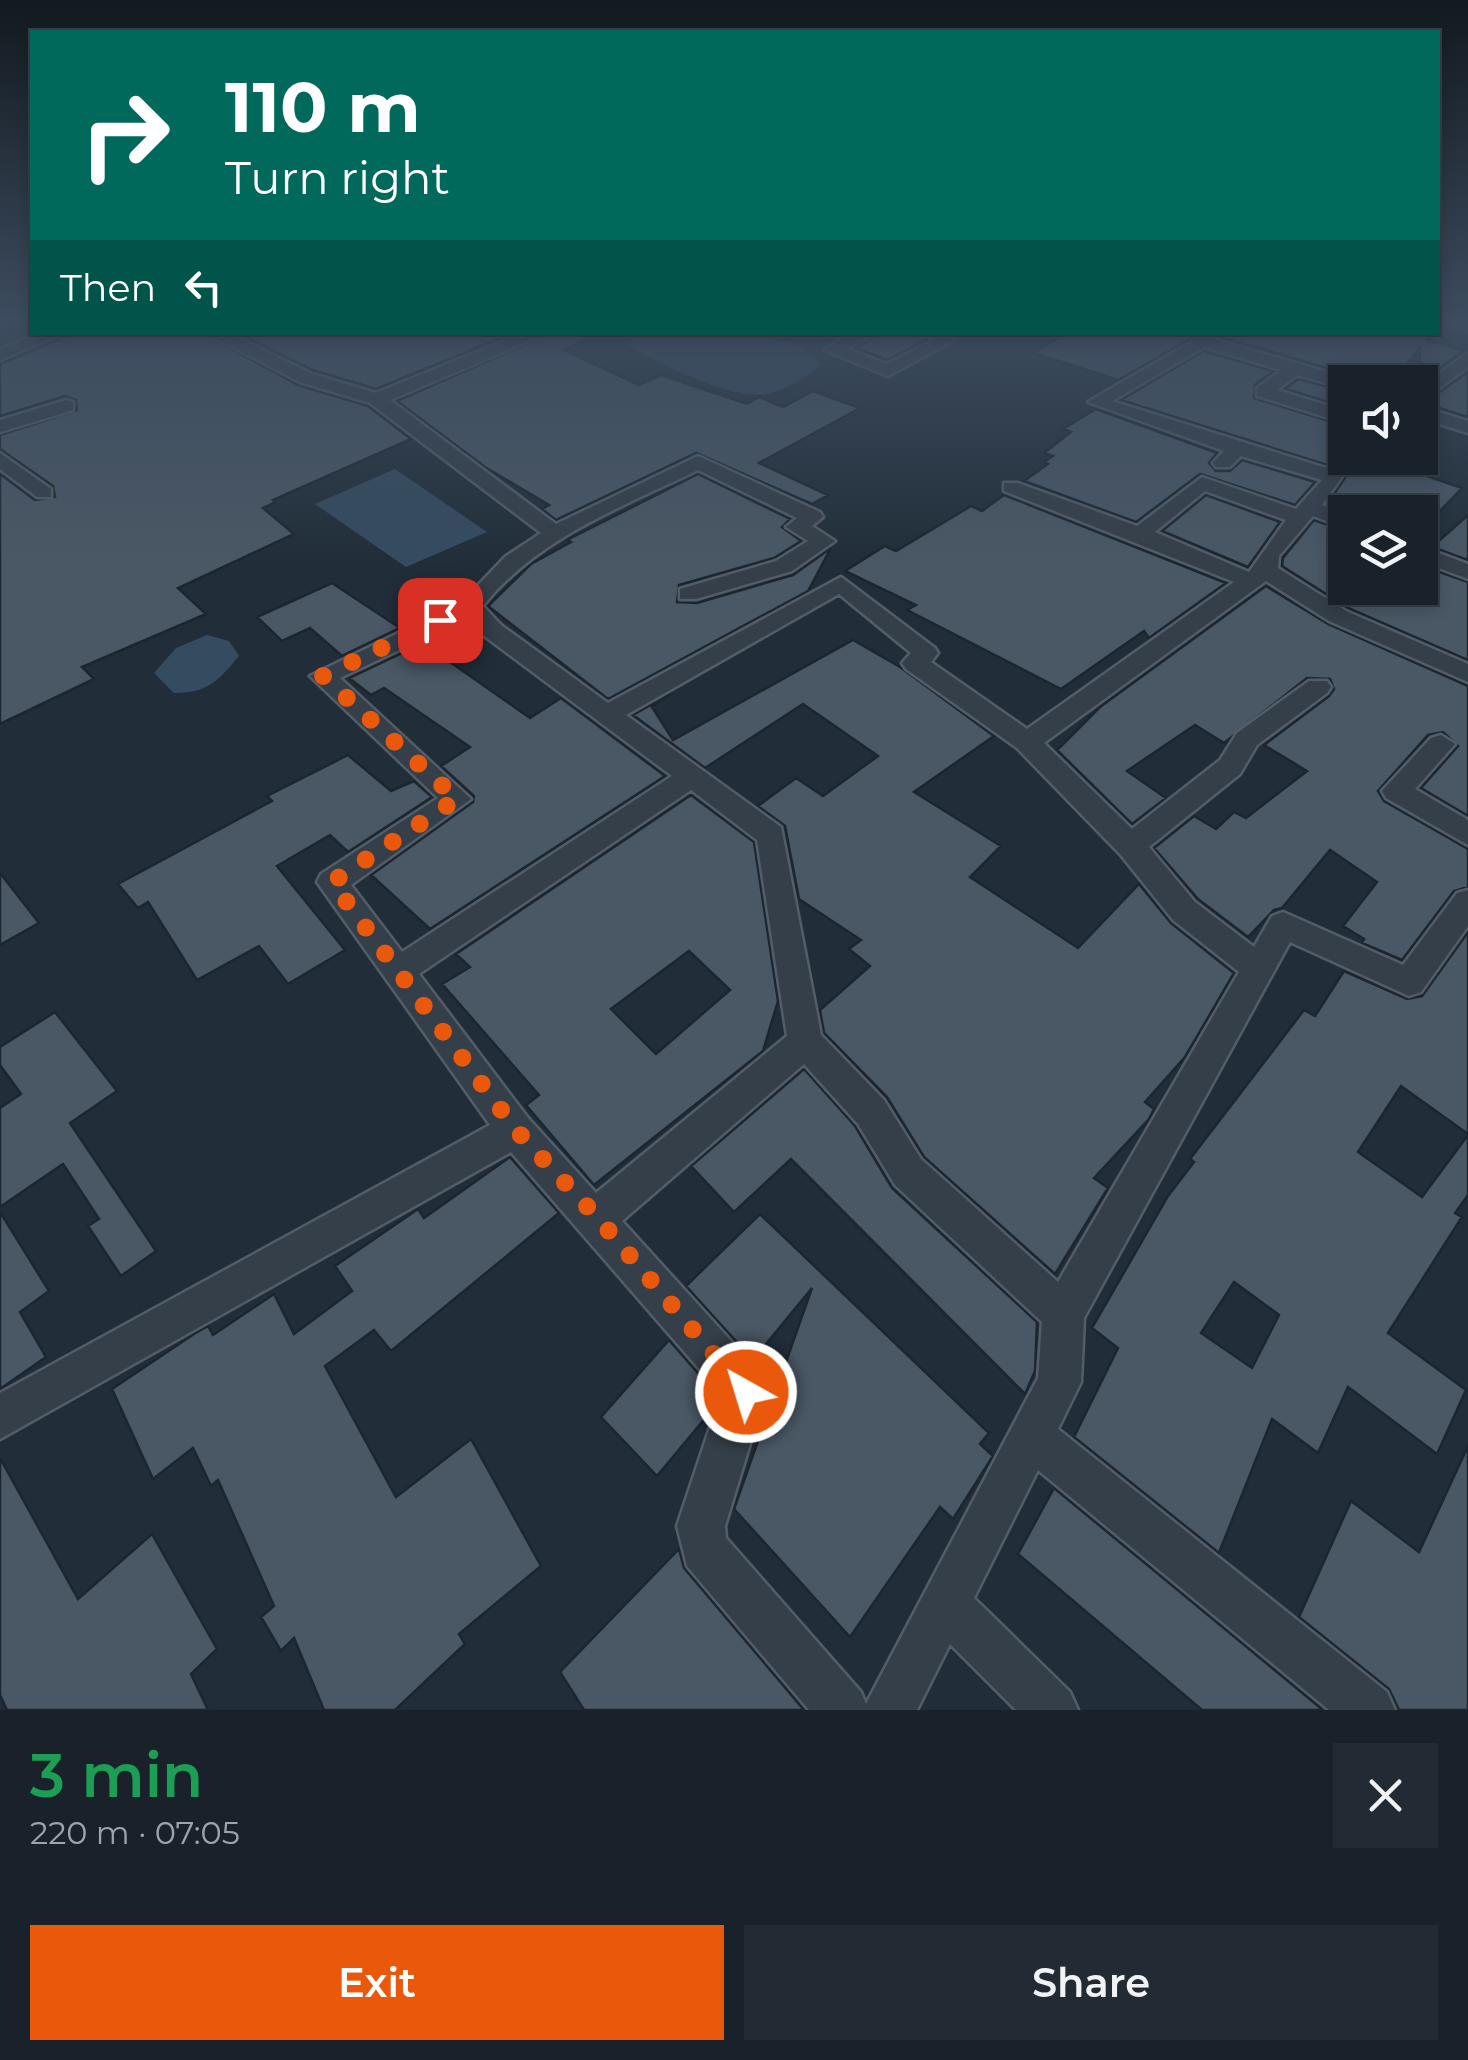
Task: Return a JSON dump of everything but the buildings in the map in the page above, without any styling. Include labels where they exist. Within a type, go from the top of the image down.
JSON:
[{"type":"street","points":[[383,403],[556,534]]},
{"type":"street","points":[[1099,403],[1237,449],[1328,465]]},
{"type":"street","points":[[1300,403],[1328,411]]},
{"type":"street","points":[[0,426],[66,406]]},
{"type":"street","points":[[1438,418],[1468,427]]},
{"type":"street","points":[[1140,534],[1237,449]]},
{"type":"street","points":[[0,459],[44,494]]},
{"type":"street","points":[[688,594],[784,566],[824,540],[796,528],[812,517],[698,462],[556,534],[483,586],[470,606],[323,676],[457,799],[332,882],[516,1130],[746,1388],[702,1526],[704,1549],[843,1710]]},
{"type":"street","points":[[1028,742],[1258,575],[1268,555],[1333,475]]},
{"type":"street","points":[[1202,483],[1328,518]]},
{"type":"street","points":[[1012,487],[1285,586],[1340,617],[1468,674]]},
{"type":"street","points":[[1438,560],[1468,572]]},
{"type":"street","points":[[608,714],[840,584],[926,653],[914,663],[1028,742],[1131,846],[1184,911],[1258,968]]},
{"type":"street","points":[[470,606],[492,630],[772,835],[805,1042],[870,1112],[908,1172],[1062,1314]]},
{"type":"street","points":[[1131,846],[1230,767],[1248,739],[1318,687]]},
{"type":"street","points":[[1441,744],[1396,791],[1468,834]]},
{"type":"street","points":[[398,972],[692,776]]},
{"type":"street","points":[[890,1710],[1059,1382],[1062,1314],[1283,925],[1409,982],[1468,902]]},
{"type":"street","points":[[597,1217],[805,1042]]},
{"type":"street","points":[[0,1416],[516,1130]]},
{"type":"street","points":[[1032,1437],[1368,1710]]},
{"type":"street","points":[[945,1604],[1052,1710]]},
{"type":"water","points":[[395,469],[487,532],[406,567],[315,504]]},
{"type":"water","points":[[207,635],[229,641],[239,656],[211,684],[196,691],[174,693],[154,673],[176,648]]},
{"type":"route","points":[[440,620],[323,676],[457,799],[332,882],[516,1130],[597,1217],[746,1392]]}]
